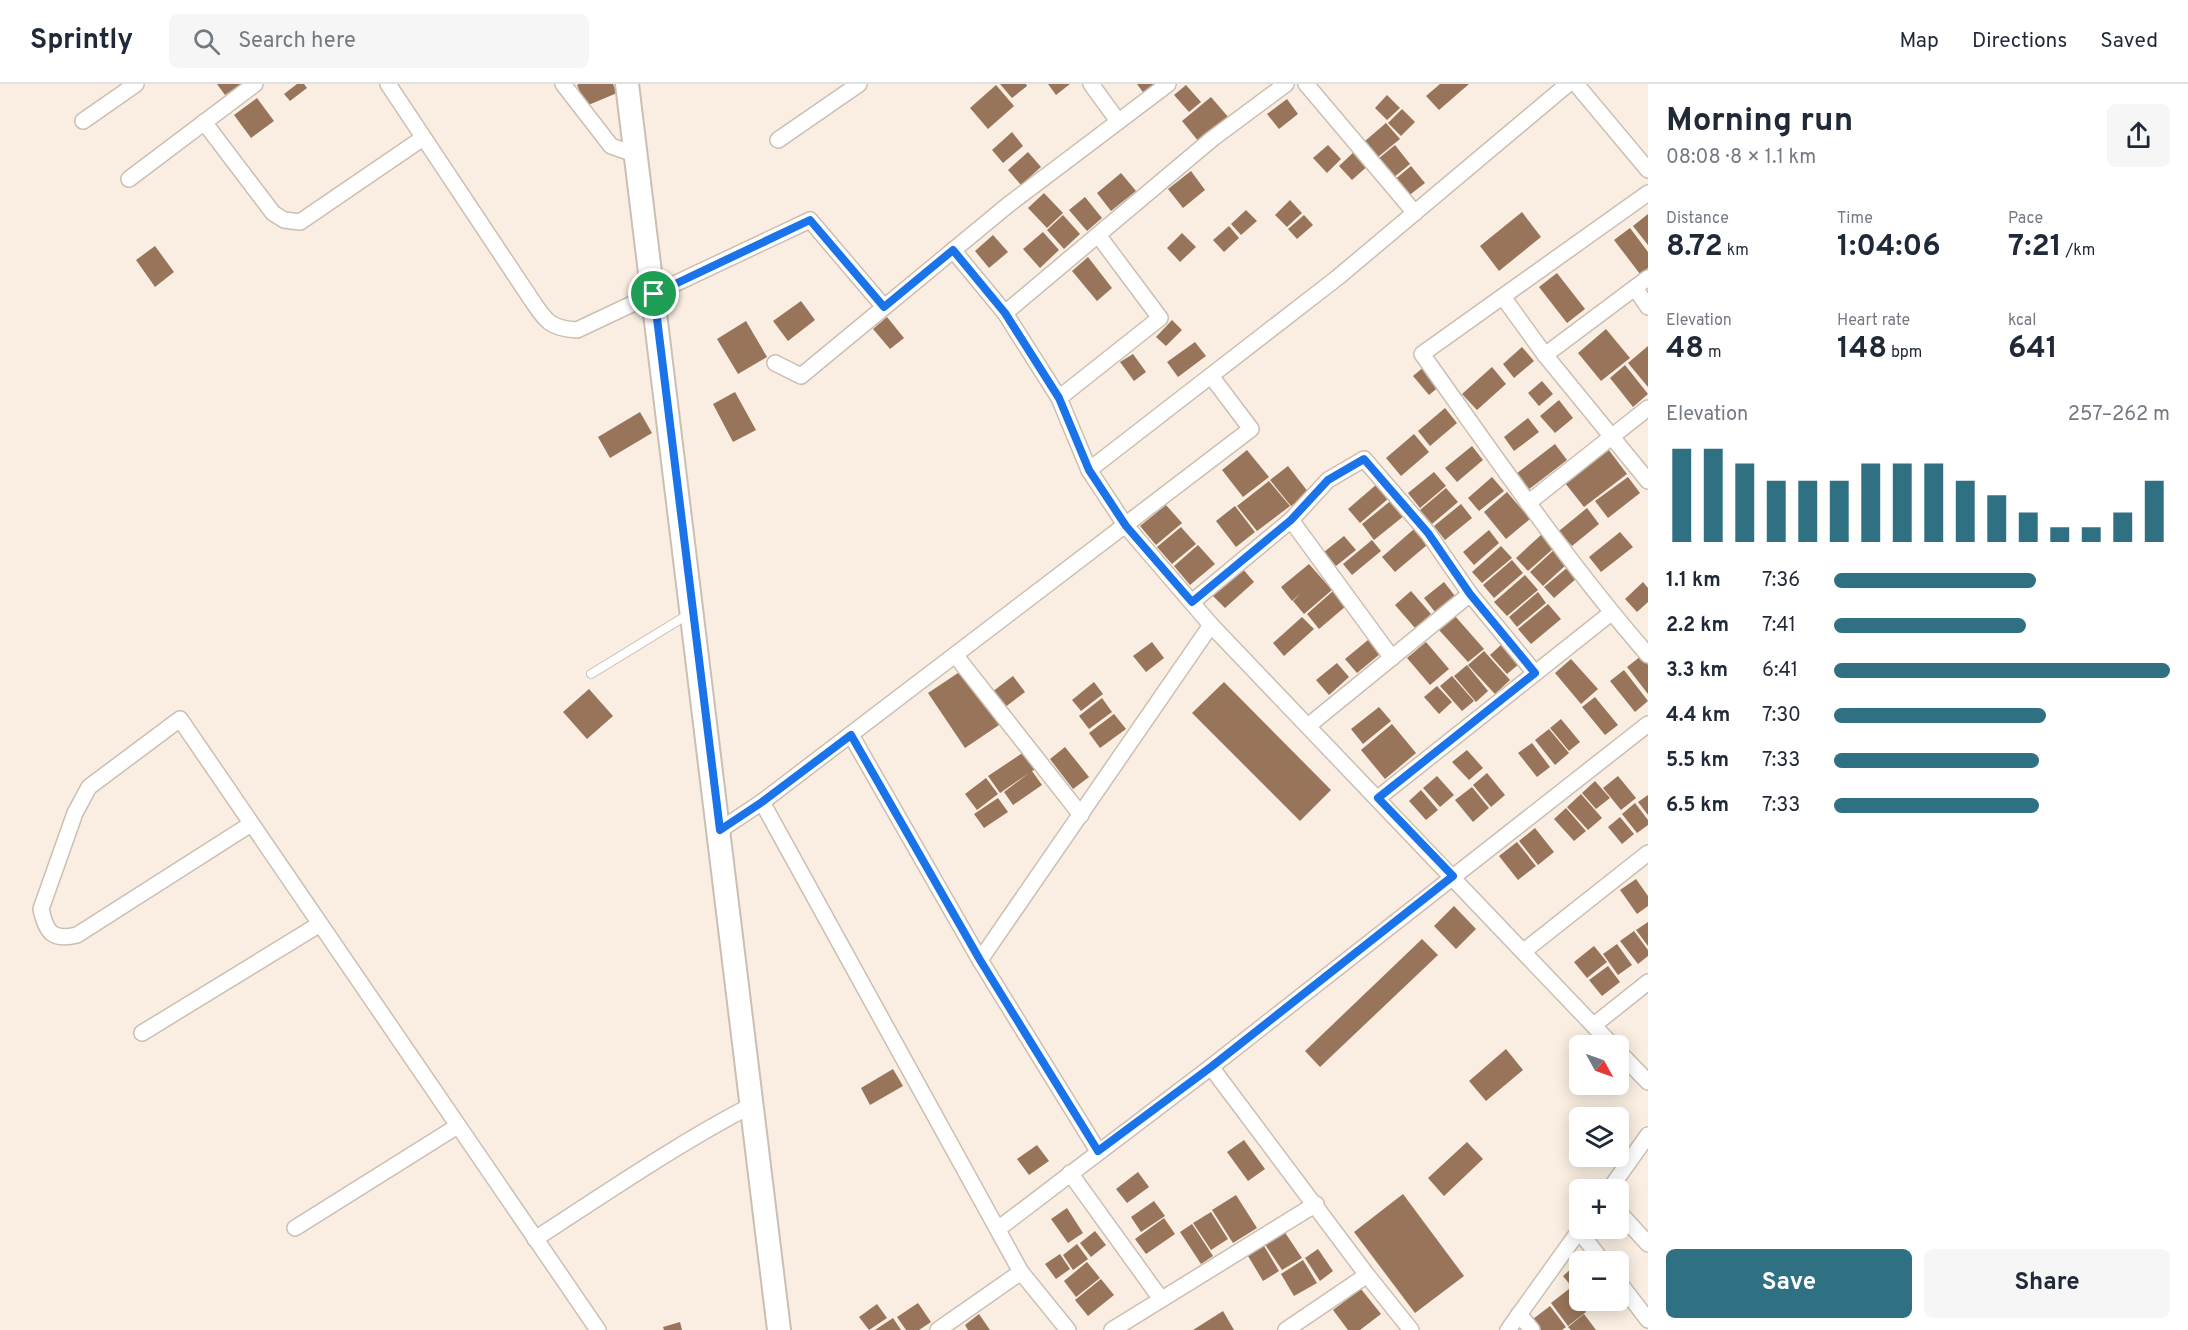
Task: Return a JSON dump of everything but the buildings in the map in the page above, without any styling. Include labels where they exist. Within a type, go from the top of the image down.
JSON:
[{"type":"main road","points":[[627,84],[720,830],[779,1330]]},
{"type":"street","points":[[83,121],[136,84]]},
{"type":"street","points":[[129,179],[253,84]]},
{"type":"street","points":[[388,84],[546,320],[559,328],[577,330],[810,220],[884,307]]},
{"type":"street","points":[[563,84],[611,146],[634,153]]},
{"type":"street","points":[[778,140],[859,84]]},
{"type":"street","points":[[1091,84],[1118,121]]},
{"type":"street","points":[[775,363],[801,376],[1008,205],[1168,84]]},
{"type":"street","points":[[1005,313],[1212,139],[1286,84]]},
{"type":"street","points":[[1306,84],[1415,213]]},
{"type":"street","points":[[1089,470],[1337,278],[1568,84]]},
{"type":"street","points":[[1576,84],[1648,170]]},
{"type":"street","points":[[204,122],[273,213],[284,220],[300,222],[423,138]]},
{"type":"street","points":[[1648,193],[1422,354],[1528,503],[1611,613],[1648,655]]},
{"type":"street","points":[[1059,398],[1160,318],[1098,236]]},
{"type":"street","points":[[953,250],[1005,313],[1059,398],[1089,470],[1126,526],[1212,625],[1603,1035]]},
{"type":"street","points":[[1545,355],[1648,278]]},
{"type":"street","points":[[1635,288],[1648,307]]},
{"type":"street","points":[[1503,297],[1545,355],[1648,481]]},
{"type":"street","points":[[720,830],[762,802],[956,656],[1251,429],[1211,376]]},
{"type":"street","points":[[1528,503],[1648,408]]},
{"type":"street","points":[[1192,602],[1291,520],[1328,480],[1364,459],[1428,533],[1470,594],[1535,673]]},
{"type":"street","points":[[1291,520],[1392,658]]},
{"type":"street","points":[[1308,726],[1470,594]]},
{"type":"street","points":[[1378,798],[1611,613]]},
{"type":"street","points":[[980,960],[1212,625]]},
{"type":"street","points":[[956,656],[1081,815]]},
{"type":"street","points":[[252,824],[76,935],[63,938],[51,933],[44,924],[41,909],[75,813],[89,787],[180,719],[252,824],[320,924],[456,1126],[598,1330]]},
{"type":"street","points":[[998,1229],[1211,1067],[1648,724]]},
{"type":"street","points":[[851,735],[980,960],[1098,1151]]},
{"type":"street","points":[[762,802],[1021,1272],[1068,1330]]},
{"type":"street","points":[[1524,951],[1648,853]]},
{"type":"street","points":[[142,1033],[320,924]]},
{"type":"street","points":[[1594,1025],[1648,982]]},
{"type":"street","points":[[1629,1062],[1648,1082]]},
{"type":"street","points":[[1211,1067],[1411,1330]]},
{"type":"street","points":[[535,1239],[678,1146],[752,1105]]},
{"type":"street","points":[[295,1228],[456,1126]]},
{"type":"street","points":[[1617,1179],[1648,1135]]},
{"type":"street","points":[[1070,1173],[1161,1299]]},
{"type":"street","points":[[1112,1330],[1316,1204]]},
{"type":"street","points":[[1629,1223],[1648,1244]]},
{"type":"street","points":[[1508,1330],[1573,1239]]},
{"type":"street","points":[[938,1330],[1021,1272]]},
{"type":"street","points":[[1286,1330],[1367,1275]]},
{"type":"street","points":[[1629,1290],[1643,1302],[1648,1320]]},
{"type":"street","points":[[1519,1314],[1532,1330]]},
{"type":"lane","points":[[591,674],[693,612]]},
{"type":"route","points":[[810,220],[884,307],[953,250],[1005,313],[1059,398],[1089,470],[1126,526],[1192,602],[1291,520],[1328,480],[1364,459],[1428,533],[1470,594],[1535,673],[1378,798],[1453,876],[1211,1067],[1098,1151],[980,960],[851,735],[762,802],[720,830],[654,294],[810,220]]}]
